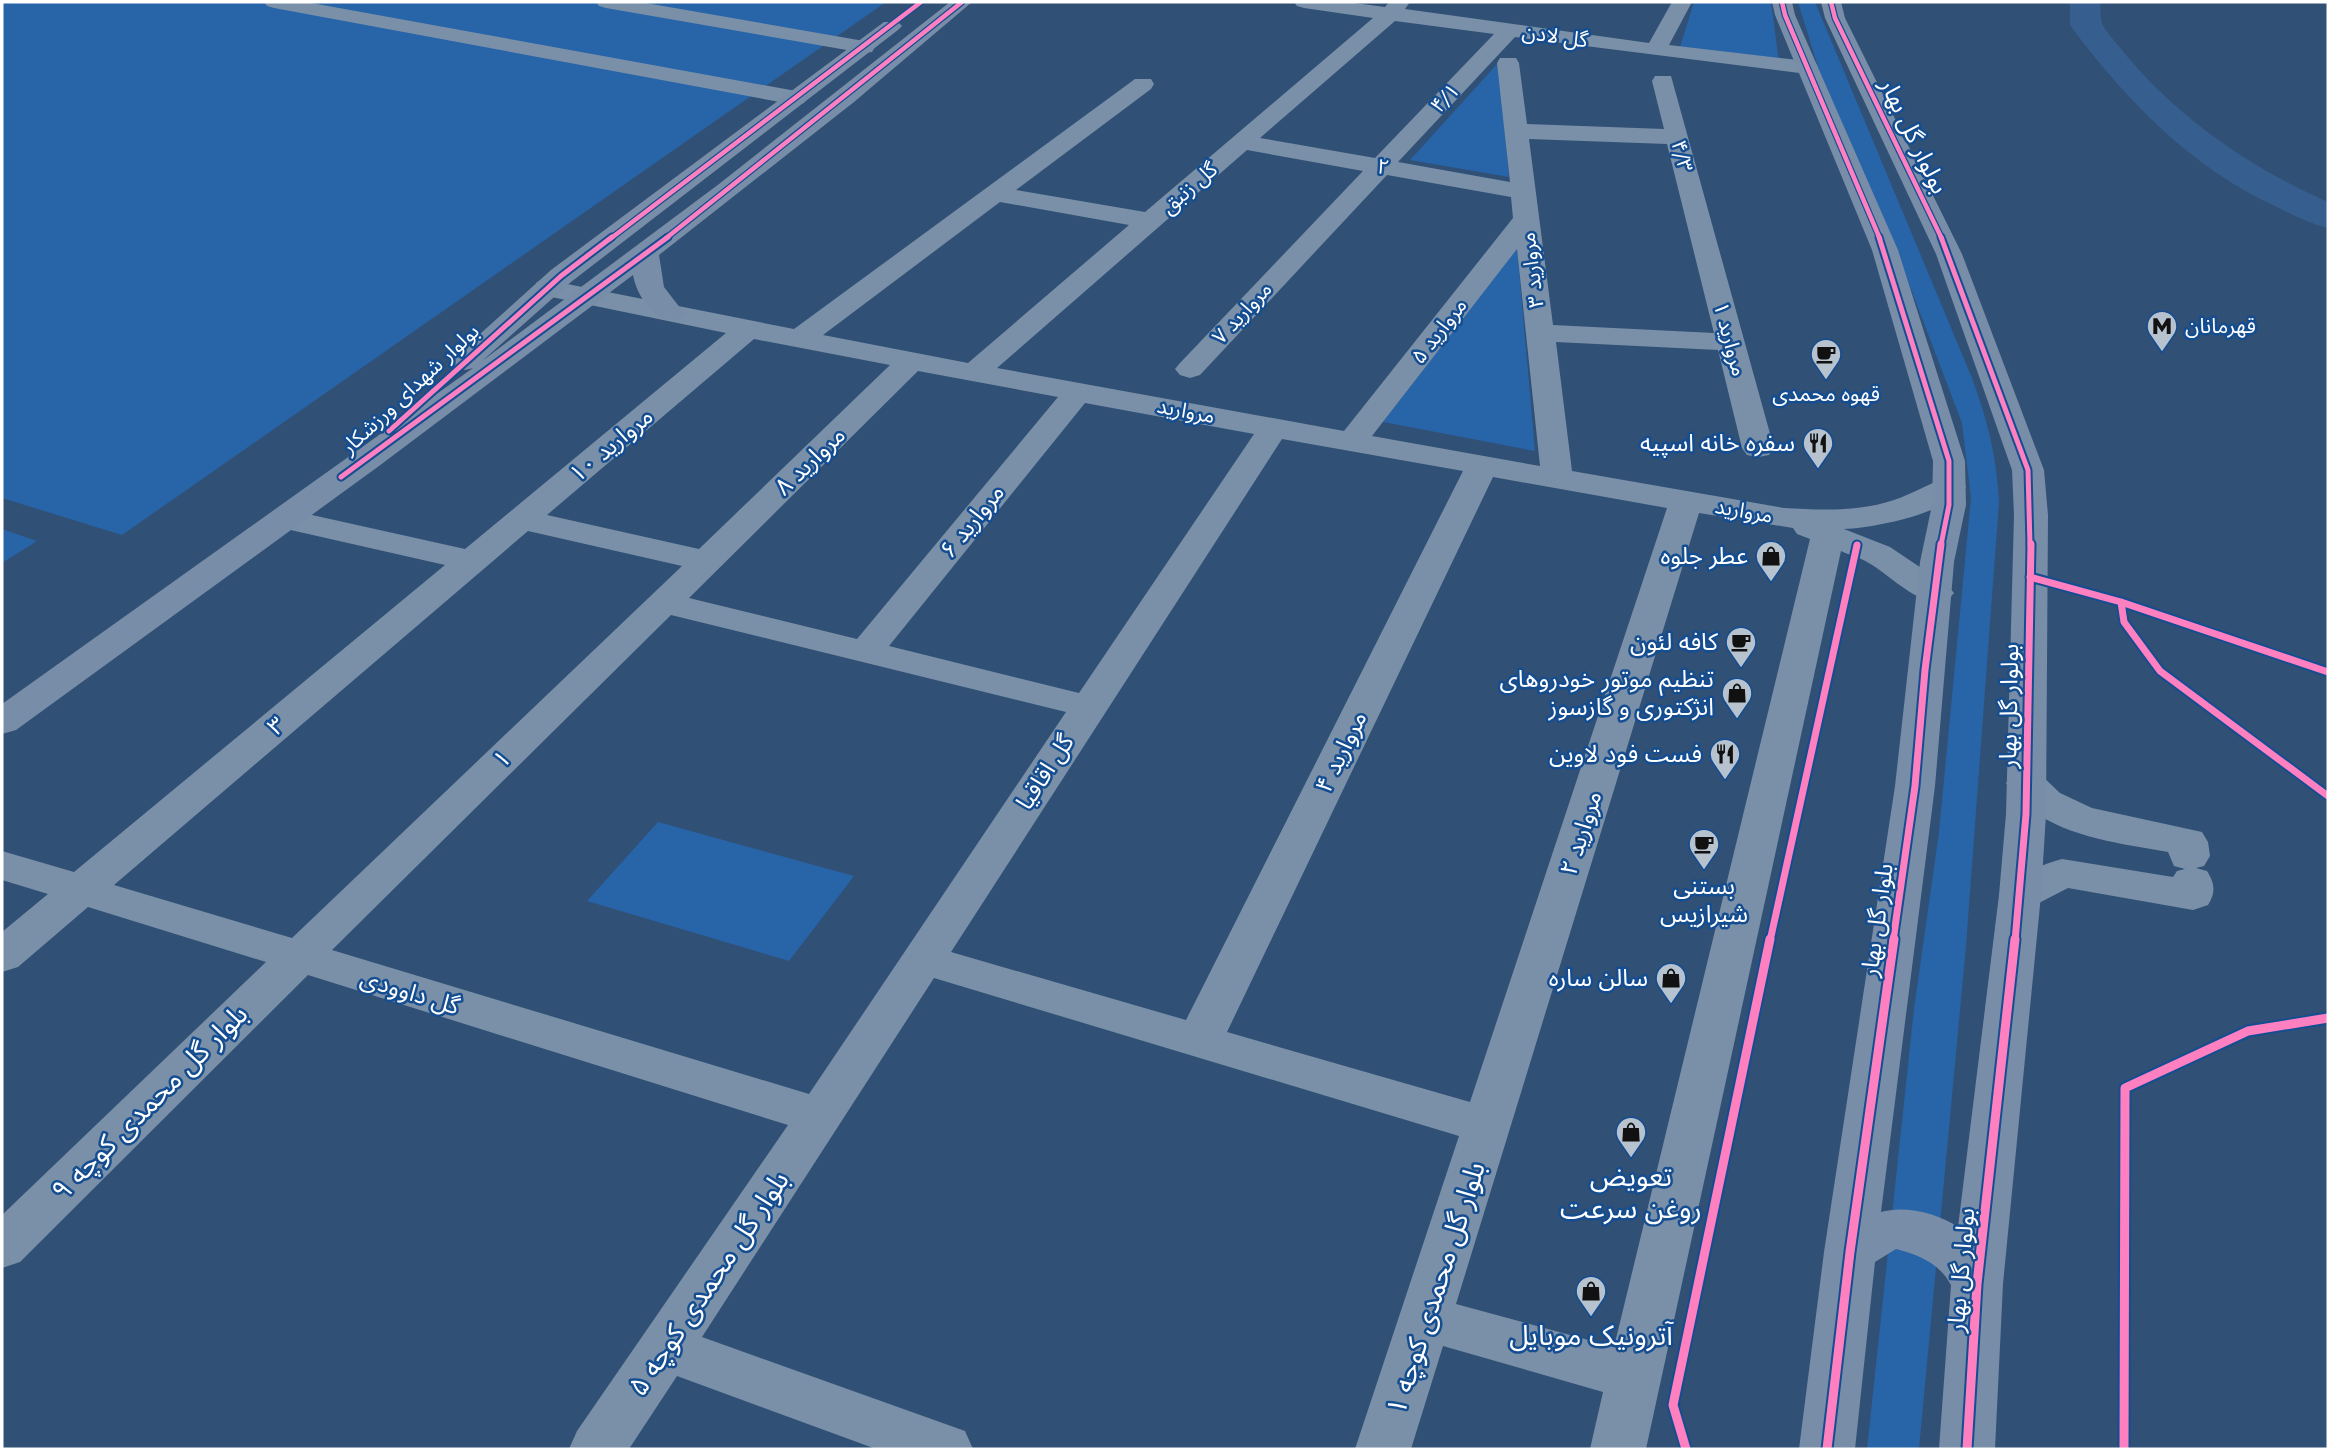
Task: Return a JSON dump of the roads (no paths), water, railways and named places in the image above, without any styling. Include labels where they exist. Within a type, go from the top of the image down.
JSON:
[{"type":"main road","name":"بولوار شهدای ورزشکار","points":[[341,477],[426,396],[547,288],[921,2]]},
{"type":"main road","name":"بولوار شهدای ورزشکار","points":[[2,722],[589,297],[962,2]]},
{"type":"main road","points":[[1782,2],[1785,15],[1885,250],[1949,461],[1950,487],[1937,562],[1936,593]]},
{"type":"main road","name":"بولوار گل بهار","points":[[1831,2],[1835,18],[1949,254],[2028,470],[2031,515],[2026,783],[2020,895],[1977,1284],[1967,1449]]},
{"type":"main road","points":[[646,254],[646,275],[650,291],[670,313]]},
{"type":"main road","name":"بلوار گل بهار","points":[[1850,1252],[1915,786],[1925,670],[1936,593]]},
{"type":"main road","points":[[1827,1449],[1850,1252],[1872,1236],[1896,1228],[1933,1237],[1962,1257],[1977,1284]]},
{"type":"street","points":[[274,2],[796,98]]},
{"type":"street","points":[[606,2],[864,47]]},
{"type":"street","points":[[690,16],[726,2]]},
{"type":"street","name":"گل لادن","points":[[1304,2],[1396,8],[1516,31],[1807,67]]},
{"type":"street","points":[[1657,50],[1682,2]]},
{"type":"street","name":"گل زنبق","points":[[975,372],[1396,8]]},
{"type":"street","name":"۴/۱","points":[[1294,258],[1380,167],[1536,12]]},
{"type":"street","name":"مروارید ۳","points":[[1508,63],[1557,477]]},
{"type":"street","name":"۴/۳","points":[[1663,81],[1702,230]]},
{"type":"street","points":[[800,339],[1143,83]]},
{"type":"street","points":[[1516,131],[1677,137]]},
{"type":"street","name":"۲","points":[[1242,142],[1380,167],[1525,206]]},
{"type":"street","points":[[995,194],[1150,221]]},
{"type":"street","name":"مروارید ۵","points":[[1351,443],[1525,206]]},
{"type":"street","name":"مروارید ۱","points":[[1702,230],[1758,448]]},
{"type":"street","name":"مروارید ۷","points":[[1190,369],[1294,258]]},
{"type":"street","name":"مروارید","points":[[547,288],[748,329],[1351,443],[1784,518],[1833,521],[1876,517],[1917,505],[1950,487]]},
{"type":"street","name":"مروارید ۱۰","points":[[473,561],[748,329]]},
{"type":"street","points":[[1539,333],[1731,342]]},
{"type":"street","name":"مروارید ۸","points":[[708,561],[912,360]]},
{"type":"street","name":"مروارید ۶","points":[[865,652],[1079,391]]},
{"type":"street","name":"گل اقاقیا","points":[[819,1116],[925,960],[1087,706],[1273,428]]},
{"type":"street","name":"مروارید ۴","points":[[1199,1041],[1483,464]]},
{"type":"street","name":"مروارید ۲","points":[[1488,1126],[1686,501]]},
{"type":"street","name":"مروارید","points":[[1784,518],[1878,554],[1936,593]]},
{"type":"street","points":[[285,519],[473,561]]},
{"type":"street","points":[[522,520],[708,561]]},
{"type":"street","points":[[1618,1449],[1828,533]]},
{"type":"street","name":"۳","points":[[2,956],[473,561]]},
{"type":"street","name":"۱","points":[[296,957],[708,561]]},
{"type":"street","points":[[665,603],[1087,706]]},
{"type":"street","points":[[2020,895],[2062,873],[2087,875],[2193,895],[2187,842],[2064,813],[2045,802],[2026,783]]},
{"type":"street","name":"گل داوودی","points":[[2,865],[819,1116]]},
{"type":"street","name":"بلوار گل محمدی کوچه ۹","points":[[2,1247],[296,957]]},
{"type":"street","points":[[925,960],[1488,1126]]},
{"type":"street","name":"بلوار گل محمدی کوچه ۵","points":[[597,1449],[819,1116]]},
{"type":"street","name":"بلوار گل محمدی کوچه ۱","points":[[1383,1449],[1488,1126]]},
{"type":"street","points":[[1426,1319],[1635,1377]]},
{"type":"street","points":[[666,1348],[945,1449]]},
{"type":"waterway","points":[[2085,2],[2086,25],[2124,74],[2187,134],[2229,166],[2276,193],[2328,216]]},
{"type":"place","name":"قهرمانان","points":[[2162,353]]},
{"type":"place","name":"قهوه محمدی","points":[[1826,381]]},
{"type":"place","name":"سفره خانه اسپیه","points":[[1818,470]]},
{"type":"place","name":"عطر جلوه","points":[[1771,583]]},
{"type":"place","name":"کافه لئون","points":[[1741,669]]},
{"type":"place","name":"تنظیم موتور خودروهای انژکتوری و گازسوز","points":[[1737,720]]},
{"type":"place","name":"فست فود لاوین","points":[[1725,781]]},
{"type":"place","name":"بستنی شیرازیس","points":[[1704,871]]},
{"type":"place","name":"سالن ساره","points":[[1671,1005]]},
{"type":"place","name":"تعویض روغن سرعت","points":[[1631,1159]]},
{"type":"place","name":"آترونیک موبایل","points":[[1591,1318]]}]
